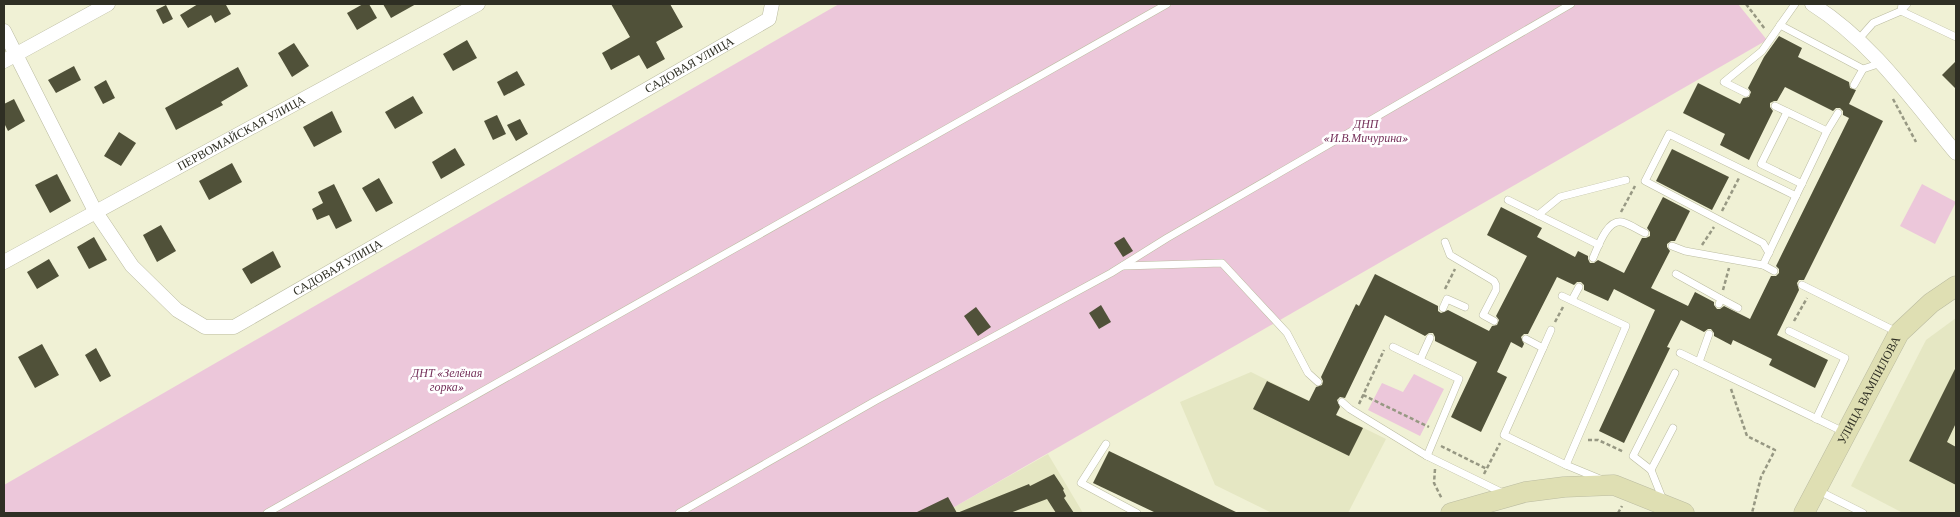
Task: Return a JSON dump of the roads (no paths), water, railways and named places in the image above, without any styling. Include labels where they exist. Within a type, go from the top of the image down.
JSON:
[{"type":"street","points":[[10,57],[108,4]]},
{"type":"street","name":"ПЕРВОМАЙСКАЯ УЛИЦА","points":[[4,262],[478,4]]},
{"type":"street","name":"САДОВАЯ УЛИЦА","points":[[4,31],[10,57],[95,211],[132,266],[177,310],[205,326],[234,327],[769,19],[772,4]]},
{"type":"street","points":[[1819,6],[1858,40],[1881,64],[1956,153]]},
{"type":"street","name":"УЛИЦА ВАМПИЛОВА","points":[[1804,513],[1899,333],[1931,303],[1956,286]]},
{"type":"street","points":[[1448,509],[1508,496],[1564,487],[1614,485],[1684,513]]},
{"type":"lane","points":[[267,513],[1167,4]]},
{"type":"lane","points":[[679,513],[875,401],[1122,266],[1571,4]]},
{"type":"lane","points":[[1746,92],[1724,82],[1762,51],[1795,4]]},
{"type":"lane","points":[[1858,40],[1873,23],[1907,4]]},
{"type":"lane","points":[[1901,7],[1956,37]]},
{"type":"lane","points":[[1780,25],[1863,69],[1881,64]]},
{"type":"lane","points":[[1854,84],[1863,69]]},
{"type":"lane","points":[[1775,106],[1827,131]]},
{"type":"lane","points":[[1788,112],[1761,164],[1802,184]]},
{"type":"lane","points":[[1763,265],[1827,131],[1838,113]]},
{"type":"lane","points":[[1769,252],[1763,243],[1645,181],[1669,134],[1796,196]]},
{"type":"lane","points":[[1538,215],[1560,197],[1626,180]]},
{"type":"lane","points":[[1508,200],[1599,245]]},
{"type":"lane","points":[[1593,258],[1610,226],[1615,223],[1622,222],[1645,233]]},
{"type":"lane","points":[[1445,242],[1450,255],[1494,280],[1496,290],[1483,315],[1494,321]]},
{"type":"lane","points":[[1672,246],[1684,251],[1763,265],[1774,270]]},
{"type":"lane","points":[[1122,266],[1222,263],[1287,333],[1308,373],[1318,382]]},
{"type":"lane","points":[[1676,274],[1738,308]]},
{"type":"lane","points":[[1802,285],[1899,333]]},
{"type":"lane","points":[[1566,465],[1626,326],[1567,298],[1579,287]]},
{"type":"lane","points":[[1443,308],[1447,299],[1465,307]]},
{"type":"lane","points":[[1551,330],[1504,435],[1566,465],[1614,485]]},
{"type":"lane","points":[[1790,331],[1845,358],[1816,419]]},
{"type":"lane","points":[[1699,362],[1709,334]]},
{"type":"lane","points":[[1420,360],[1430,338]]},
{"type":"lane","points":[[1526,340],[1543,348]]},
{"type":"lane","points":[[1393,347],[1459,379],[1427,456]]},
{"type":"lane","points":[[1680,353],[1846,433]]},
{"type":"lane","points":[[1664,504],[1651,470],[1633,456],[1675,373]]},
{"type":"lane","points":[[1342,402],[1427,456],[1508,496]]},
{"type":"lane","points":[[1651,470],[1673,428]]},
{"type":"lane","points":[[1106,444],[1082,484],[1137,513]]},
{"type":"lane","points":[[1816,490],[1863,513]]},
{"type":"park label","name":"ДНП «И.В.Мичурина»","points":[[1366,131]]},
{"type":"park label","name":"ДНТ «Зелёная горка»","points":[[447,380]]}]
